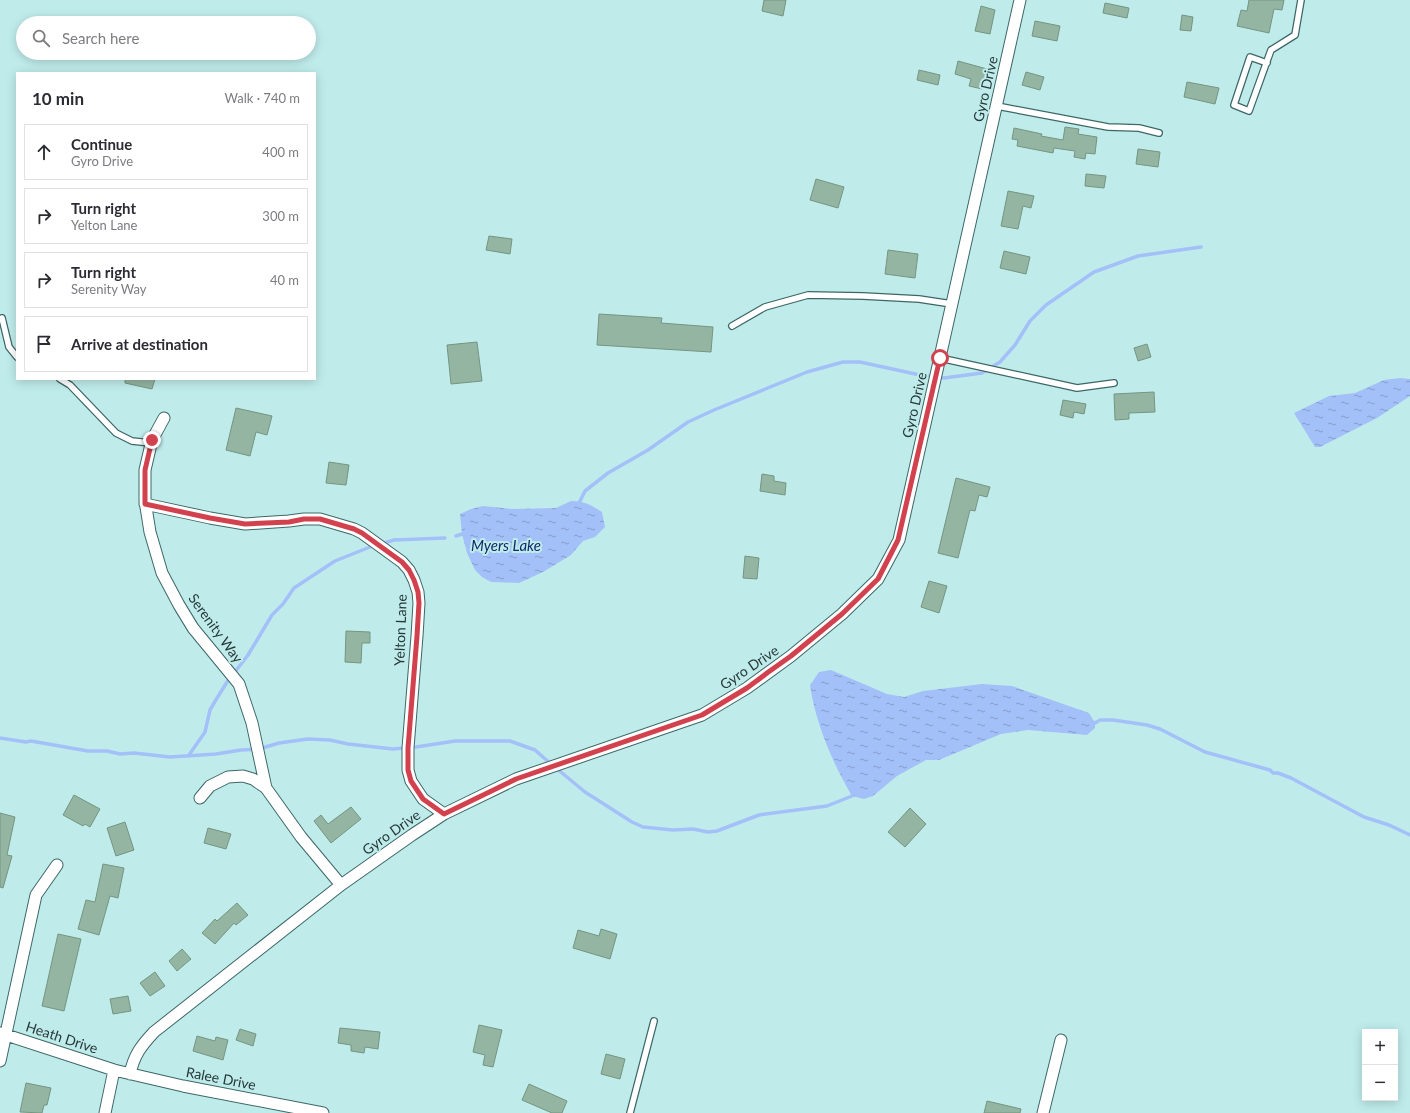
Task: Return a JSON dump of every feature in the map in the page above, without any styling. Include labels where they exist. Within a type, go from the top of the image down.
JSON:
[{"type":"street","name":"Gyro Drive","points":[[130,1074],[133,1060],[142,1044],[154,1032],[342,886],[412,835],[444,814],[516,779],[702,715],[757,681],[791,656],[842,614],[878,579],[898,540],[1020,0]]},
{"type":"street","name":"Serenity Way","points":[[164,418],[152,440],[145,470],[145,504],[150,532],[162,573],[179,605],[193,628],[239,684],[252,723],[266,788]]},
{"type":"street","name":"Yelton Lane","points":[[145,504],[245,524],[320,519],[354,529],[362,533],[402,562],[409,570],[414,580],[418,592],[419,603],[408,748],[408,770],[411,781],[423,799],[444,814]]},
{"type":"street","name":"Serenity Way","points":[[200,798],[210,786],[228,777],[243,776],[253,778],[266,788],[301,837],[342,886]]},
{"type":"street","points":[[0,1061],[3,1034],[36,895],[57,865]]},
{"type":"street","name":"Heath Drive","points":[[3,1034],[114,1070]]},
{"type":"street","points":[[1043,1113],[1061,1040]]},
{"type":"street","points":[[105,1113],[114,1070]]},
{"type":"street","name":"Ralee Drive","points":[[114,1070],[183,1086],[323,1113]]},
{"type":"lane","points":[[1267,62],[1250,56],[1234,105],[1249,111],[1267,62],[1271,50],[1295,35],[1301,0]]},
{"type":"lane","points":[[997,106],[1108,127],[1139,128],[1159,133]]},
{"type":"lane","points":[[732,326],[765,307],[808,295],[919,299],[952,304]]},
{"type":"lane","points":[[2,318],[9,347],[16,356]]},
{"type":"lane","points":[[940,358],[1077,388],[1114,383]]},
{"type":"lane","points":[[62,380],[70,385],[116,433],[132,442],[151,443]]},
{"type":"lane","points":[[630,1113],[654,1021]]},
{"type":"water","points":[[1400,378],[1410,379],[1410,396],[1377,418],[1320,447],[1315,447],[1294,413],[1329,396],[1355,393],[1384,380]]},
{"type":"water","name":"Myers Lake","points":[[571,501],[587,504],[602,512],[605,527],[595,537],[583,541],[571,555],[543,572],[519,583],[491,582],[482,577],[475,570],[467,553],[462,534],[460,514],[483,506],[512,509],[556,508]]},
{"type":"water","points":[[831,670],[887,694],[904,697],[923,691],[982,684],[1012,686],[1089,713],[1095,723],[1095,728],[1087,735],[1028,730],[1001,734],[939,760],[926,760],[897,776],[873,796],[864,799],[852,796],[845,784],[820,728],[812,699],[810,685],[819,672]]},
{"type":"building","points":[[764,0],[786,0],[783,16],[762,11]]},
{"type":"building","points":[[1249,0],[1284,0],[1282,10],[1274,9],[1269,33],[1237,26],[1241,10],[1247,11]]},
{"type":"building","points":[[1105,3],[1129,8],[1127,18],[1103,13]]},
{"type":"building","points":[[981,6],[995,10],[990,34],[975,31]]},
{"type":"building","points":[[1182,15],[1193,17],[1191,31],[1180,30]]},
{"type":"building","points":[[1035,21],[1060,26],[1057,41],[1032,36]]},
{"type":"building","points":[[958,61],[987,69],[982,89],[969,86],[971,79],[955,74]]},
{"type":"building","points":[[919,70],[940,75],[938,85],[917,80]]},
{"type":"building","points":[[1026,72],[1044,77],[1040,90],[1022,85]]},
{"type":"building","points":[[1187,82],[1219,88],[1215,104],[1184,97]]},
{"type":"building","points":[[1065,127],[1079,129],[1078,134],[1097,137],[1095,154],[1086,153],[1085,159],[1074,157],[1075,151],[1054,148],[1053,153],[1017,146],[1018,140],[1012,139],[1014,128],[1042,134],[1041,136],[1063,140]]},
{"type":"building","points":[[1138,149],[1160,152],[1158,167],[1136,164]]},
{"type":"building","points":[[1086,174],[1106,176],[1104,188],[1085,186]]},
{"type":"building","points":[[816,179],[844,187],[838,208],[810,200]]},
{"type":"building","points":[[1008,191],[1034,196],[1031,208],[1023,206],[1018,229],[1001,226]]},
{"type":"building","points":[[489,236],[512,239],[510,254],[486,250]]},
{"type":"building","points":[[888,250],[918,254],[915,278],[885,274]]},
{"type":"building","points":[[1004,251],[1030,257],[1026,274],[1000,268]]},
{"type":"building","points":[[599,314],[662,318],[661,323],[713,327],[711,352],[597,345]]},
{"type":"building","points":[[477,342],[482,381],[451,384],[447,345]]},
{"type":"building","points":[[1147,344],[1151,357],[1138,361],[1134,348]]},
{"type":"building","points":[[125,380],[155,380],[152,389],[125,383]]},
{"type":"building","points":[[1154,392],[1155,412],[1129,413],[1129,419],[1115,420],[1114,394]]},
{"type":"building","points":[[1063,400],[1086,404],[1084,414],[1074,412],[1073,418],[1060,415]]},
{"type":"building","points":[[236,408],[272,416],[267,435],[256,432],[250,456],[226,450]]},
{"type":"building","points":[[329,462],[349,465],[346,485],[326,483]]},
{"type":"building","points":[[762,474],[774,476],[774,481],[786,483],[785,495],[760,491]]},
{"type":"building","points":[[956,478],[990,487],[987,497],[979,495],[975,511],[970,510],[958,558],[938,553]]},
{"type":"building","points":[[745,556],[759,558],[757,579],[743,578]]},
{"type":"building","points":[[929,581],[947,586],[939,613],[921,607]]},
{"type":"building","points":[[346,631],[370,632],[370,643],[362,643],[361,663],[345,662]]},
{"type":"building","points":[[74,795],[100,809],[90,827],[85,824],[83,826],[63,815]]},
{"type":"building","points":[[351,807],[361,819],[331,843],[314,821],[321,815],[328,824]]},
{"type":"building","points":[[910,808],[926,824],[905,847],[888,832]]},
{"type":"building","points":[[0,813],[15,817],[7,855],[12,856],[3,888],[0,887]]},
{"type":"building","points":[[125,822],[134,850],[116,856],[107,828]]},
{"type":"building","points":[[208,828],[231,834],[226,849],[204,843]]},
{"type":"building","points":[[103,864],[124,868],[118,898],[110,896],[99,935],[78,929],[86,900],[95,902]]},
{"type":"building","points":[[237,903],[248,915],[236,925],[234,923],[215,944],[202,933],[215,919],[217,921]]},
{"type":"building","points":[[601,929],[617,934],[610,959],[573,948],[578,930],[599,936]]},
{"type":"building","points":[[58,934],[81,939],[64,1011],[42,1006]]},
{"type":"building","points":[[182,949],[191,959],[177,971],[169,961]]},
{"type":"building","points":[[155,972],[165,986],[150,996],[140,983]]},
{"type":"building","points":[[128,996],[131,1011],[113,1014],[110,999]]},
{"type":"building","points":[[479,1025],[502,1030],[493,1067],[483,1065],[485,1055],[473,1052]]},
{"type":"building","points":[[340,1028],[380,1032],[378,1049],[365,1047],[364,1053],[351,1051],[351,1045],[338,1043]]},
{"type":"building","points":[[240,1029],[256,1034],[253,1046],[236,1040]]},
{"type":"building","points":[[197,1036],[215,1041],[216,1037],[228,1040],[223,1060],[193,1051]]},
{"type":"building","points":[[606,1054],[625,1059],[620,1079],[601,1074]]},
{"type":"building","points":[[26,1083],[51,1088],[47,1105],[44,1105],[42,1113],[20,1112]]},
{"type":"building","points":[[529,1084],[567,1101],[562,1113],[552,1113],[522,1100]]},
{"type":"building","points":[[987,1101],[1021,1109],[1020,1113],[984,1113]]},
{"type":"waterway","points":[[578,505],[585,491],[608,473],[648,450],[688,422],[714,410],[807,372],[843,362],[860,362],[920,375],[944,378],[982,373],[1000,362],[1015,345],[1030,321],[1046,305],[1094,272],[1138,256],[1201,247]]},
{"type":"waterway","points":[[456,536],[462,534],[466,535]]},
{"type":"waterway","points":[[384,543],[394,540],[445,538]]},
{"type":"waterway","points":[[235,672],[248,655],[272,615],[283,604],[294,588],[335,561],[375,545]]},
{"type":"waterway","points":[[189,755],[205,732],[210,710],[229,679]]},
{"type":"waterway","points":[[1092,722],[1095,723],[1100,720],[1113,720],[1147,725],[1160,729],[1205,752],[1270,770],[1273,773],[1278,773],[1291,778],[1364,817],[1389,825],[1410,835]]},
{"type":"waterway","points":[[0,738],[26,742],[31,741],[88,751],[107,751],[120,754],[134,753],[170,757],[259,749],[279,743],[308,739],[330,740],[348,744],[393,749],[455,741],[510,741],[535,750],[551,764]]},
{"type":"waterway","points":[[556,768],[585,792],[632,822],[643,827],[673,830],[693,829],[708,832],[717,831],[759,815],[827,806],[852,796],[854,791]]},
{"type":"route","points":[[152,440],[145,470],[145,504],[245,524],[320,519],[354,529],[362,533],[390,551],[409,570],[418,592],[419,603],[408,748],[408,770],[416,791],[423,799],[444,814],[516,779],[702,715],[747,688],[791,656],[842,614],[878,579],[898,540],[940,358]]}]
